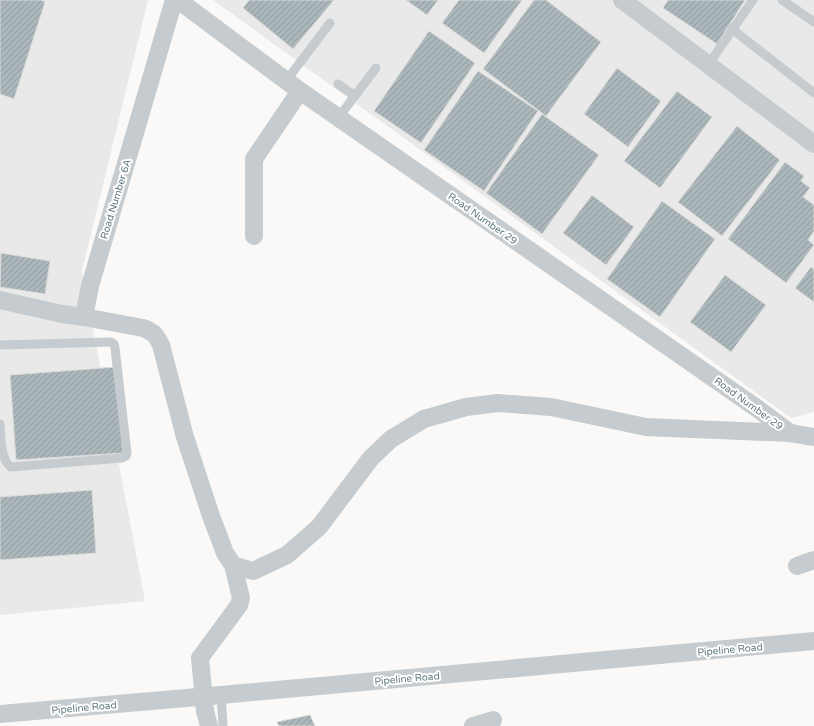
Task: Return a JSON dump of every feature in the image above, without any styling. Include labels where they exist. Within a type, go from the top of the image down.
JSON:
[{"type":"street","name":"Road Number 6A","points":[[84,317],[90,286],[174,0]]},
{"type":"street","name":"Road Number 29","points":[[178,0],[300,92],[758,409],[790,433]]},
{"type":"street","points":[[622,0],[814,144]]},
{"type":"street","points":[[254,236],[254,159],[300,92]]},
{"type":"street","points":[[0,300],[62,314],[143,328],[152,331],[157,336],[161,345],[185,437],[208,509],[225,554],[233,565],[241,598],[239,605],[200,658],[207,718]]},
{"type":"street","points":[[233,565],[253,570],[287,555],[319,527],[371,458],[391,439],[424,419],[466,407],[498,403],[551,407],[646,427],[790,433],[814,437]]},
{"type":"street","points":[[797,566],[814,560]]},
{"type":"street","name":"Pipeline Road","points":[[0,714],[814,641]]},
{"type":"street","points":[[473,726],[493,720]]},
{"type":"lane","points":[[708,65],[752,0]]},
{"type":"lane","points":[[782,0],[814,22]]},
{"type":"lane","points":[[286,81],[330,23]]},
{"type":"lane","points":[[732,29],[814,93]]},
{"type":"lane","points":[[338,118],[376,68]]},
{"type":"lane","points":[[338,84],[355,96]]},
{"type":"lane","points":[[0,345],[111,342],[114,344],[127,453],[126,456],[122,458],[11,467],[2,456],[0,424]]},
{"type":"lane","points":[[221,695],[223,726]]},
{"type":"shaded area","points":[[0,0],[148,0],[82,271],[145,601],[0,615]]},
{"type":"shaded area","points":[[213,0],[814,0],[814,412],[791,418]]},
{"type":"building","points":[[0,0],[41,0],[45,2],[14,99],[0,94]]},
{"type":"building","points":[[249,0],[334,0],[293,49],[243,8]]},
{"type":"building","points":[[406,0],[438,0],[427,15]]},
{"type":"building","points":[[459,0],[522,0],[484,53],[442,23]]},
{"type":"building","points":[[534,0],[546,0],[601,42],[546,116],[483,69]]},
{"type":"building","points":[[668,0],[745,0],[717,44],[663,8]]},
{"type":"building","points":[[429,31],[475,63],[421,143],[374,111]]},
{"type":"building","points":[[617,68],[661,101],[628,147],[584,114]]},
{"type":"building","points":[[478,71],[538,111],[484,191],[424,150]]},
{"type":"building","points":[[677,91],[712,117],[660,188],[624,161]]},
{"type":"building","points":[[542,114],[599,155],[542,234],[486,193]]},
{"type":"building","points":[[737,126],[780,160],[722,236],[678,202]]},
{"type":"building","points":[[785,162],[804,176],[801,181],[810,188],[803,197],[814,205],[814,231],[808,240],[814,245],[786,283],[728,239]]},
{"type":"building","points":[[592,195],[634,227],[606,265],[563,233]]},
{"type":"building","points":[[662,201],[715,239],[660,317],[607,279]]},
{"type":"building","points":[[1,253],[50,261],[45,294],[0,287]]},
{"type":"building","points":[[811,267],[814,269],[814,302],[795,288]]},
{"type":"building","points":[[725,275],[766,305],[731,352],[690,322]]},
{"type":"building","points":[[116,367],[123,453],[16,460],[10,375]]},
{"type":"building","points":[[92,490],[96,553],[0,560],[0,497]]},
{"type":"building","points":[[310,715],[315,726],[279,726],[277,722]]}]
